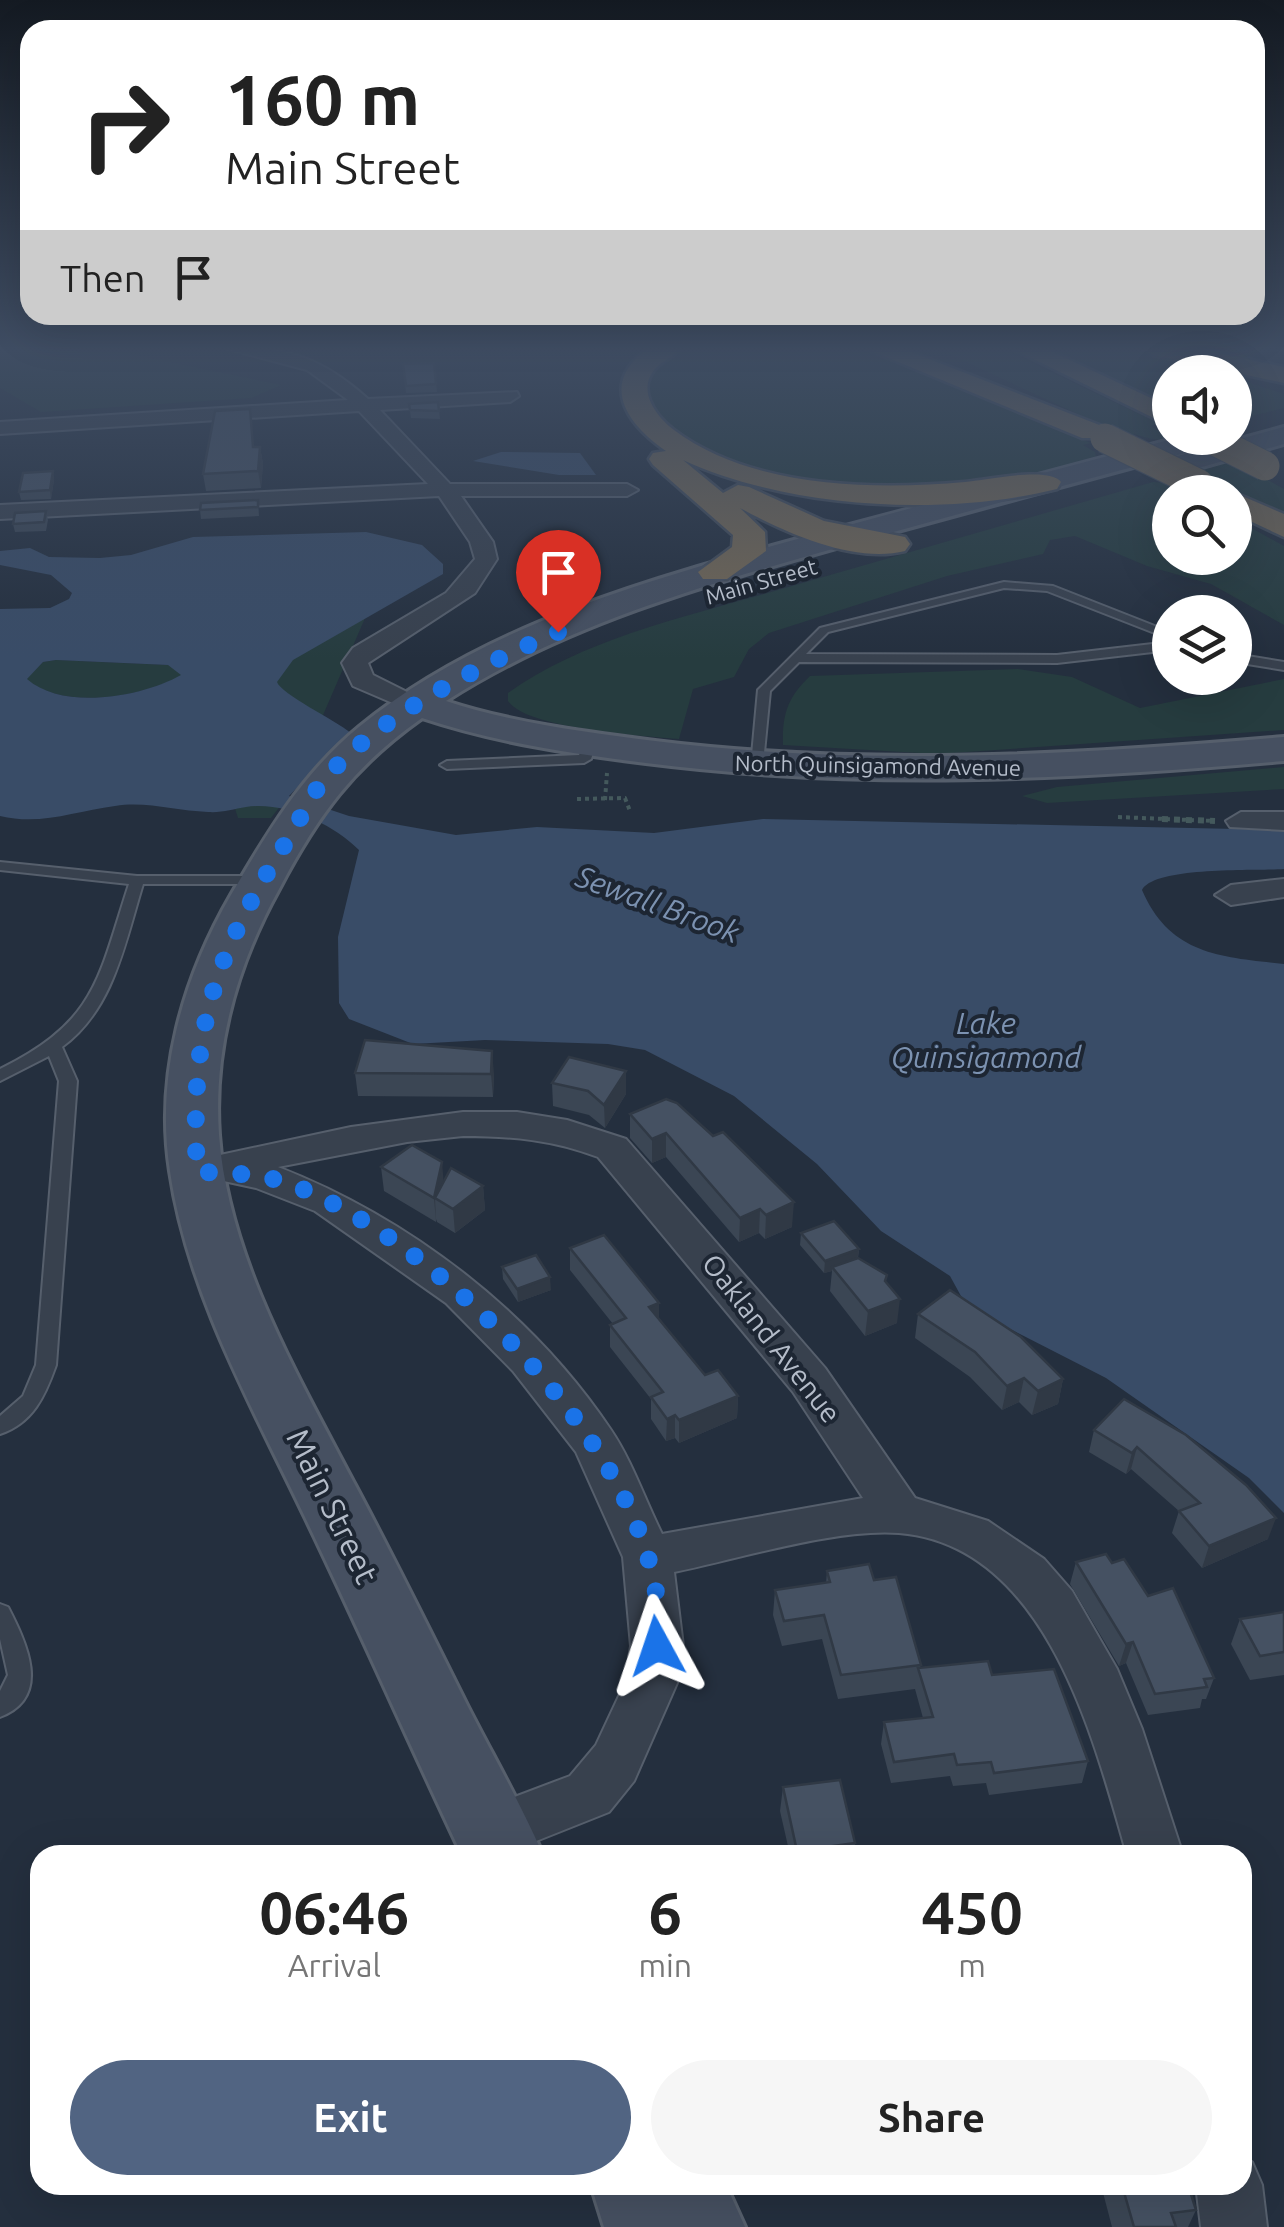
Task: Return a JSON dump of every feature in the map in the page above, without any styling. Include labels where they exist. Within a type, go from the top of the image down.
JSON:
[{"type":"highway","points":[[656,451],[749,532],[749,551],[715,572]]},
{"type":"highway","points":[[660,451],[769,512],[847,542]]},
{"type":"highway","points":[[690,451],[847,542]]},
{"type":"highway","points":[[1131,451],[1180,475]]},
{"type":"highway","points":[[696,455],[775,482],[859,494],[948,494],[1046,482]]},
{"type":"highway","points":[[1242,455],[1274,471]]},
{"type":"highway","points":[[1252,511],[1284,527]]},
{"type":"main road","name":"Main Street","points":[[498,1843],[272,1384],[220,1255],[197,1172],[193,1106],[204,1016],[227,948],[302,826],[432,709],[590,617],[715,572],[847,542],[893,544],[1227,451]]},
{"type":"main road","name":"Main Street","points":[[432,709],[636,619],[847,542],[1152,453]]},
{"type":"main road","name":"North Quinsigamond Avenue","points":[[432,709],[601,752],[756,763],[1016,769],[1284,749]]},
{"type":"main road","points":[[640,2195],[651,2227]]},
{"type":"main road","points":[[681,2195],[698,2227]]},
{"type":"street","points":[[404,451],[444,490],[477,529],[487,548],[486,560],[468,588],[362,653],[355,663],[362,680],[432,709]]},
{"type":"street","points":[[0,512],[444,490],[627,490]]},
{"type":"street","points":[[1241,821],[1284,821]]},
{"type":"street","points":[[1230,895],[1284,888]]},
{"type":"street","name":"Oakland Avenue","points":[[197,1172],[441,1128],[489,1125],[582,1132],[612,1148],[760,1318],[845,1430],[899,1514]]},
{"type":"street","name":"Main Street","points":[[197,1172],[261,1176],[329,1202],[461,1292],[529,1360],[595,1443],[648,1557],[657,1646],[651,1684],[615,1762],[589,1794],[498,1843]]},
{"type":"street","points":[[648,1557],[826,1521],[899,1514],[962,1530],[996,1549],[1052,1605],[1079,1644],[1095,1679],[1153,1845]]},
{"type":"street","points":[[1231,2195],[1234,2227]]},
{"type":"lane","points":[[756,763],[764,690],[824,630],[1004,585],[1049,588],[1152,629]]},
{"type":"lane","points":[[799,658],[1057,659],[1152,648]]},
{"type":"lane","points":[[1252,661],[1284,666]]},
{"type":"lane","points":[[448,765],[564,764],[601,752]]},
{"type":"lane","points":[[0,866],[137,880],[302,826]]},
{"type":"lane","points":[[0,1076],[70,1036],[96,1006],[137,880]]},
{"type":"lane","points":[[0,1426],[19,1418],[34,1398],[46,1365],[68,1081],[54,1047]]},
{"type":"lane","points":[[0,1614],[17,1648],[21,1676],[11,1700],[0,1706]]},
{"type":"path","points":[[601,752],[605,800]]},
{"type":"path","points":[[577,799],[626,798],[630,811]]},
{"type":"path","points":[[1118,817],[1241,821]]},
{"type":"green space","points":[[703,451],[1093,451],[1096,458],[1014,479],[859,491],[725,464]]},
{"type":"green space","points":[[1237,463],[1284,489],[1284,516],[1252,499],[1252,475],[1207,475],[1204,468]]},
{"type":"green space","points":[[1152,482],[1152,567],[1075,536],[1050,540],[1043,554],[947,576],[769,633],[749,649],[734,677],[693,689],[679,739],[561,725],[519,711],[508,701],[508,693],[570,657],[674,620]]},
{"type":"green space","points":[[1252,528],[1284,546],[1284,625],[1252,607],[1252,595],[1231,595],[1211,584],[1179,575],[1252,575]]},
{"type":"green space","points":[[375,595],[288,796],[271,818],[238,818],[230,793],[265,673]]},
{"type":"green space","points":[[43,662],[168,665],[181,671],[181,676],[124,695],[81,698],[42,689],[26,679]]},
{"type":"green space","points":[[1018,669],[1072,677],[1140,708],[1205,695],[1252,695],[1252,685],[1284,679],[1284,730],[937,754],[783,745],[788,707],[810,676]]},
{"type":"green space","points":[[1284,767],[1284,789],[1047,803],[1022,796],[1057,787]]},
{"type":"water","points":[[501,452],[580,453],[596,475],[559,475],[473,461]]},
{"type":"water","name":"Lake Quinsigamond","points":[[366,532],[422,545],[443,564],[443,574],[293,660],[277,682],[351,733],[289,796],[349,816],[456,835],[537,827],[654,833],[763,819],[1284,830],[1284,869],[1185,873],[1150,882],[1142,890],[1167,928],[1200,949],[1284,964],[1284,1513],[1249,1478],[1106,1378],[967,1307],[950,1276],[881,1231],[817,1164],[734,1096],[645,1050],[608,1044],[485,1040],[413,1044],[349,1019],[339,1003],[338,937],[359,850],[322,823],[292,811],[261,806],[213,812],[127,805],[44,819],[0,816],[0,609],[50,608],[69,599],[72,593],[51,575],[0,565],[0,551],[30,548],[49,557],[100,558],[131,555],[193,537]],"holes":[[[56,660],[168,665],[181,675],[146,689],[103,697],[61,695],[27,679],[43,662]]]},
{"type":"building","points":[[207,451],[260,451],[258,471],[203,474]]},
{"type":"building","points":[[53,471],[50,490],[19,492],[23,473]]},
{"type":"building","points":[[258,500],[258,507],[200,510],[201,503]]},
{"type":"building","points":[[46,511],[44,522],[13,524],[15,513]]},
{"type":"building","points":[[365,1040],[492,1051],[491,1074],[355,1073]]},
{"type":"building","points":[[569,1057],[626,1071],[604,1105],[588,1091],[552,1083]]},
{"type":"building","points":[[666,1099],[677,1103],[713,1136],[723,1132],[794,1202],[766,1215],[760,1209],[740,1218],[666,1133],[652,1139],[630,1114]]},
{"type":"building","points":[[412,1145],[442,1162],[434,1198],[381,1167]]},
{"type":"building","points":[[451,1168],[483,1186],[453,1209],[435,1198]]},
{"type":"building","points":[[834,1221],[859,1249],[825,1261],[801,1233]]},
{"type":"building","points":[[604,1235],[659,1303],[649,1307],[705,1375],[718,1370],[738,1396],[679,1420],[675,1415],[667,1419],[651,1397],[663,1392],[610,1325],[626,1318],[570,1248]]},
{"type":"building","points":[[536,1255],[550,1277],[517,1289],[502,1267]]},
{"type":"building","points":[[858,1258],[887,1275],[885,1281],[900,1299],[868,1311],[832,1267]]},
{"type":"building","points":[[950,1290],[1021,1337],[1063,1379],[1038,1391],[1024,1378],[1007,1386],[975,1352],[918,1314]]},
{"type":"building","points":[[1124,1399],[1186,1435],[1246,1485],[1276,1518],[1209,1546],[1179,1511],[1200,1503],[1137,1447],[1132,1453],[1094,1430]]},
{"type":"building","points":[[1106,1554],[1112,1563],[1124,1559],[1148,1596],[1173,1588],[1214,1678],[1204,1679],[1207,1687],[1155,1694],[1133,1642],[1126,1644],[1076,1562]]},
{"type":"building","points":[[869,1564],[874,1580],[896,1577],[921,1665],[841,1675],[824,1615],[784,1621],[775,1590],[830,1582],[827,1571]]},
{"type":"building","points":[[1284,1612],[1284,1652],[1260,1656],[1240,1619]]},
{"type":"building","points":[[988,1661],[992,1675],[1054,1669],[1088,1761],[994,1773],[991,1762],[957,1765],[954,1754],[894,1762],[884,1722],[933,1717],[918,1668]]},
{"type":"building","points":[[840,1780],[855,1843],[796,1845],[783,1787]]},
{"type":"building","points":[[1125,2195],[1191,2195],[1196,2210],[1171,2213],[1176,2227],[1134,2227]]},
{"type":"route","points":[[558,632],[424,699],[346,760],[318,788],[238,920],[218,969],[204,1016],[196,1068],[193,1106],[197,1172],[261,1176],[329,1202],[388,1238],[461,1292],[529,1360],[595,1443],[648,1557],[657,1646]]},
{"type":"water label","name":"Sewall Brook","points":[[658,904]]}]
